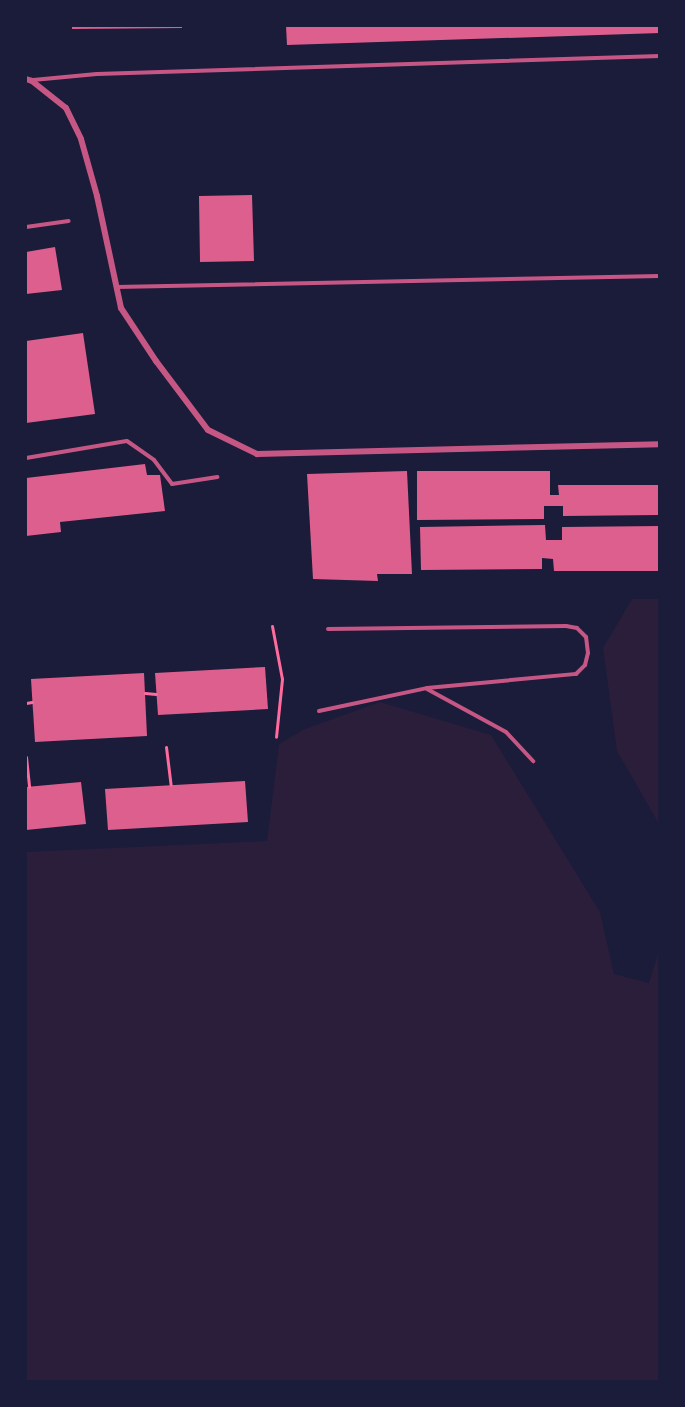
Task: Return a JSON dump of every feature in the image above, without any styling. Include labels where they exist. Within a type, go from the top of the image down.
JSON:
[{"type":"street","points":[[29,80],[66,108],[81,139],[97,196],[121,308],[156,361],[208,430],[257,454],[660,444]]},
{"type":"lane","points":[[29,80],[97,74],[660,56]]},
{"type":"lane","points":[[26,227],[69,221]]},
{"type":"lane","points":[[116,287],[660,276]]},
{"type":"lane","points":[[26,458],[127,441],[154,460],[172,484],[217,477]]},
{"type":"lane","points":[[319,711],[427,688],[576,674],[585,665],[588,653],[586,637],[577,628],[566,626],[328,629]]},
{"type":"lane","points":[[427,688],[506,732],[533,761]]},
{"type":"path","points":[[272,626],[282,679],[276,737]]},
{"type":"path","points":[[145,693],[156,694]]},
{"type":"path","points":[[26,703],[32,702]]},
{"type":"path","points":[[166,747],[171,785]]},
{"type":"path","points":[[26,757],[29,787]]},
{"type":"shaded area","points":[[632,599],[659,599],[659,824],[617,751],[603,648]]},
{"type":"shaded area","points":[[380,702],[491,735],[600,912],[614,974],[649,983],[659,951],[659,1381],[26,1381],[26,852],[267,841],[279,744],[305,729]]},
{"type":"building","points":[[72,26],[182,26],[182,28],[72,29]]},
{"type":"building","points":[[286,26],[660,26],[660,33],[287,45]]},
{"type":"building","points":[[252,195],[254,261],[200,262],[199,196]]},
{"type":"building","points":[[55,247],[62,290],[26,294],[26,252]]},
{"type":"building","points":[[83,333],[95,414],[26,423],[26,341]]},
{"type":"building","points":[[145,464],[147,475],[160,475],[165,511],[60,522],[61,532],[26,536],[26,478]]},
{"type":"building","points":[[407,471],[412,574],[377,574],[378,581],[313,579],[307,474]]},
{"type":"building","points":[[417,471],[550,471],[550,495],[559,495],[558,485],[660,485],[660,515],[563,516],[563,506],[544,506],[544,519],[417,520]]},
{"type":"building","points":[[545,525],[546,540],[562,540],[562,527],[660,526],[660,571],[554,571],[553,559],[542,558],[542,569],[421,570],[420,527]]},
{"type":"building","points":[[265,667],[268,709],[158,715],[155,673]]},
{"type":"building","points":[[144,673],[147,736],[35,742],[31,679]]},
{"type":"building","points":[[245,781],[248,822],[108,830],[105,789]]},
{"type":"building","points":[[81,782],[86,824],[26,830],[26,787]]}]
